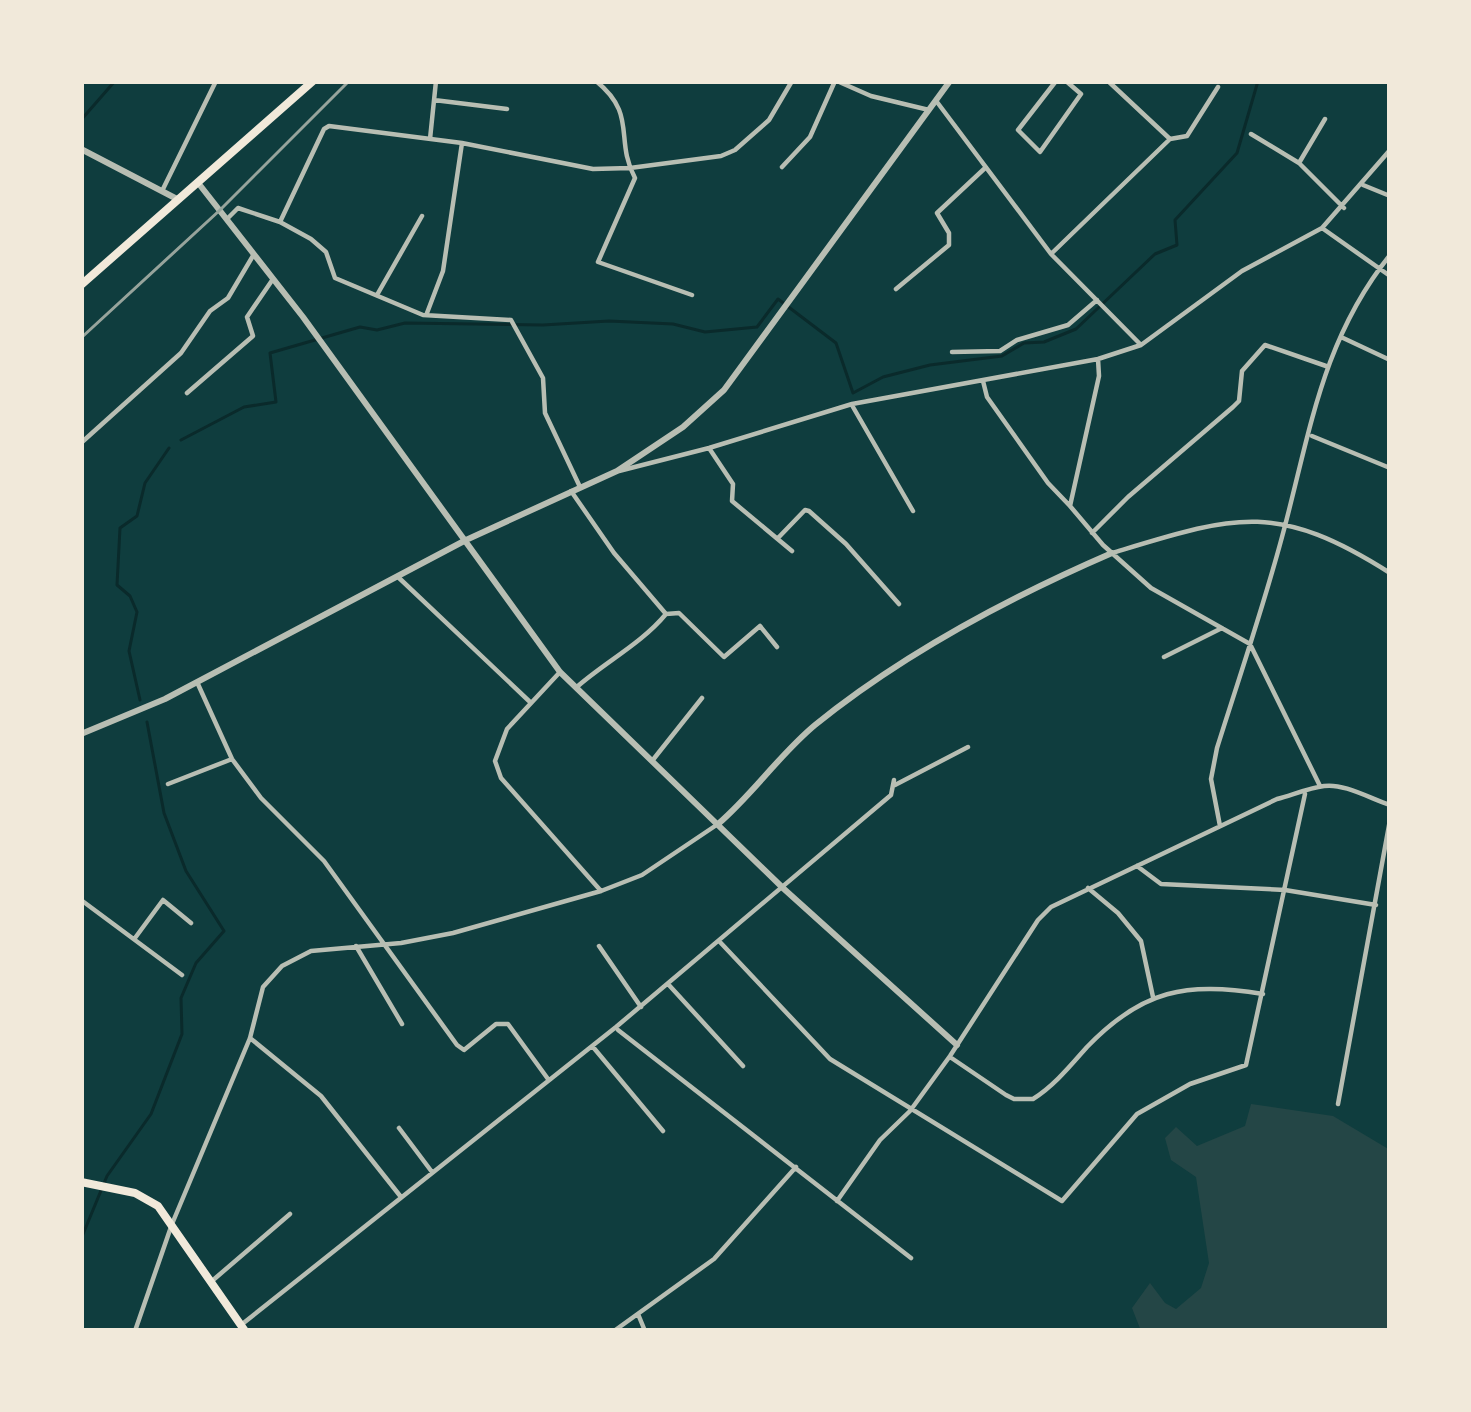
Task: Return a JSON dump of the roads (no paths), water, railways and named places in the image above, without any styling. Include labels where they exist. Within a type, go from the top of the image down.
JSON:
[{"type":"main road","points":[[81,285],[313,81]]},
{"type":"main road","points":[[81,1182],[147,1198],[172,1224],[243,1328]]},
{"type":"street","points":[[163,191],[216,81]]},
{"type":"street","points":[[430,139],[436,81]]},
{"type":"street","points":[[596,81],[620,105],[635,178],[598,262],[692,295]]},
{"type":"street","points":[[280,222],[329,126],[461,143],[593,169],[630,168],[736,150],[770,120],[792,81]]},
{"type":"street","points":[[782,167],[810,137],[836,81],[871,96],[929,110]]},
{"type":"street","points":[[81,734],[197,682],[466,540],[617,470],[683,427],[724,390],[950,81]]},
{"type":"street","points":[[1056,81],[1018,130],[1040,152],[1081,94],[1066,81]]},
{"type":"street","points":[[1108,81],[1170,139]]},
{"type":"street","points":[[1051,254],[1170,139],[1187,136],[1218,87]]},
{"type":"street","points":[[434,100],[507,109]]},
{"type":"street","points":[[935,101],[1051,254],[1141,346]]},
{"type":"street","points":[[1299,163],[1325,119]]},
{"type":"street","points":[[1251,134],[1299,163],[1343,208]]},
{"type":"street","points":[[426,316],[442,271],[461,143]]},
{"type":"street","points":[[81,149],[181,200]]},
{"type":"street","points":[[617,470],[709,448],[852,404],[1098,359],[1141,346],[1243,271],[1322,228],[1390,150]]},
{"type":"street","points":[[896,289],[949,245],[950,233],[937,213],[984,169]]},
{"type":"street","points":[[199,184],[560,672],[784,889],[957,1045]]},
{"type":"street","points":[[1363,185],[1390,196]]},
{"type":"street","points":[[227,219],[238,208],[280,222],[326,251],[334,278],[426,316],[511,320],[543,378],[545,413],[575,489],[614,553],[666,614]]},
{"type":"street","points":[[376,296],[422,216]]},
{"type":"street","points":[[1322,228],[1390,276]]},
{"type":"street","points":[[81,443],[181,352],[210,311],[228,298],[254,254]]},
{"type":"street","points":[[1220,826],[1212,790],[1213,764],[1285,525],[1326,366],[1338,337],[1390,255]]},
{"type":"street","points":[[187,393],[253,336],[247,317],[273,279]]},
{"type":"street","points":[[952,352],[1000,351],[1017,340],[1068,325],[1097,301]]},
{"type":"street","points":[[1338,337],[1390,360]]},
{"type":"street","points":[[1092,533],[1239,401],[1242,370],[1265,345],[1326,366]]},
{"type":"street","points":[[1070,506],[1099,376],[1098,359]]},
{"type":"street","points":[[983,381],[987,397],[1048,483],[1112,553],[1151,588],[1250,644],[1320,786]]},
{"type":"street","points":[[1390,399],[1390,408]]},
{"type":"street","points":[[852,404],[913,511]]},
{"type":"street","points":[[1309,435],[1390,468]]},
{"type":"street","points":[[709,448],[733,484],[732,501],[792,551]]},
{"type":"street","points":[[778,538],[809,511],[846,544],[899,604]]},
{"type":"street","points":[[135,1331],[172,1224],[250,1038],[263,987],[282,966],[311,951],[453,933],[642,875],[718,824],[789,748],[860,693],[966,623],[1112,553],[1228,520],[1285,525],[1335,540],[1390,573]]},
{"type":"street","points":[[397,575],[408,591],[529,701]]},
{"type":"street","points":[[575,688],[649,634],[666,614],[679,613],[724,657],[760,626],[777,647]]},
{"type":"street","points":[[1164,658],[1222,628]]},
{"type":"street","points":[[560,672],[507,729],[494,761],[501,778],[601,891]]},
{"type":"street","points":[[197,682],[232,759],[261,798],[324,861],[457,1046],[464,1050],[496,1024],[508,1024],[548,1079]]},
{"type":"street","points":[[652,761],[702,698]]},
{"type":"street","points":[[243,1328],[784,889],[864,820],[895,783],[968,748]]},
{"type":"street","points":[[168,784],[232,759]]},
{"type":"street","points":[[837,1201],[880,1140],[910,1111],[1037,920],[1051,907],[1277,799],[1320,786],[1336,786],[1390,806]]},
{"type":"street","points":[[719,941],[821,1052],[1062,1201],[1137,1114],[1190,1084],[1246,1065],[1305,794]]},
{"type":"street","points":[[1338,1104],[1390,820]]},
{"type":"street","points":[[1137,866],[1161,884],[1286,890],[1376,905]]},
{"type":"street","points":[[1088,888],[1141,941],[1153,998]]},
{"type":"street","points":[[81,900],[182,975]]},
{"type":"street","points":[[135,938],[163,901],[191,923]]},
{"type":"street","points":[[356,945],[402,1024]]},
{"type":"street","points":[[599,946],[640,1007]]},
{"type":"street","points":[[668,984],[743,1066]]},
{"type":"street","points":[[950,1056],[1014,1099],[1033,1099],[1119,1016],[1153,998],[1207,986],[1264,994]]},
{"type":"street","points":[[616,1027],[910,1258]]},
{"type":"street","points":[[250,1038],[321,1096],[401,1197]]},
{"type":"street","points":[[592,1046],[662,1131]]},
{"type":"street","points":[[399,1128],[433,1172]]},
{"type":"street","points":[[614,1331],[714,1259],[796,1167]]},
{"type":"street","points":[[211,1281],[290,1214]]},
{"type":"street","points":[[638,1314],[646,1331]]},
{"type":"waterway","points":[[81,120],[115,81]]},
{"type":"waterway","points":[[181,440],[244,407],[276,402],[270,353],[360,327],[609,321],[673,324],[705,332],[757,327],[778,299],[836,343],[853,393],[883,377],[930,365],[1002,356],[1024,343],[1044,342],[1076,329],[1155,254],[1177,245],[1175,220],[1237,153],[1258,81]]},
{"type":"waterway","points":[[140,700],[129,651],[137,612],[130,596],[117,585],[120,528],[137,516],[145,483],[169,448]]},
{"type":"waterway","points":[[81,1239],[107,1176],[151,1114],[182,1034],[181,998],[196,963],[224,931],[186,871],[164,813],[147,722]]},
{"type":"railway","points":[[81,338],[220,210],[349,81]]}]
